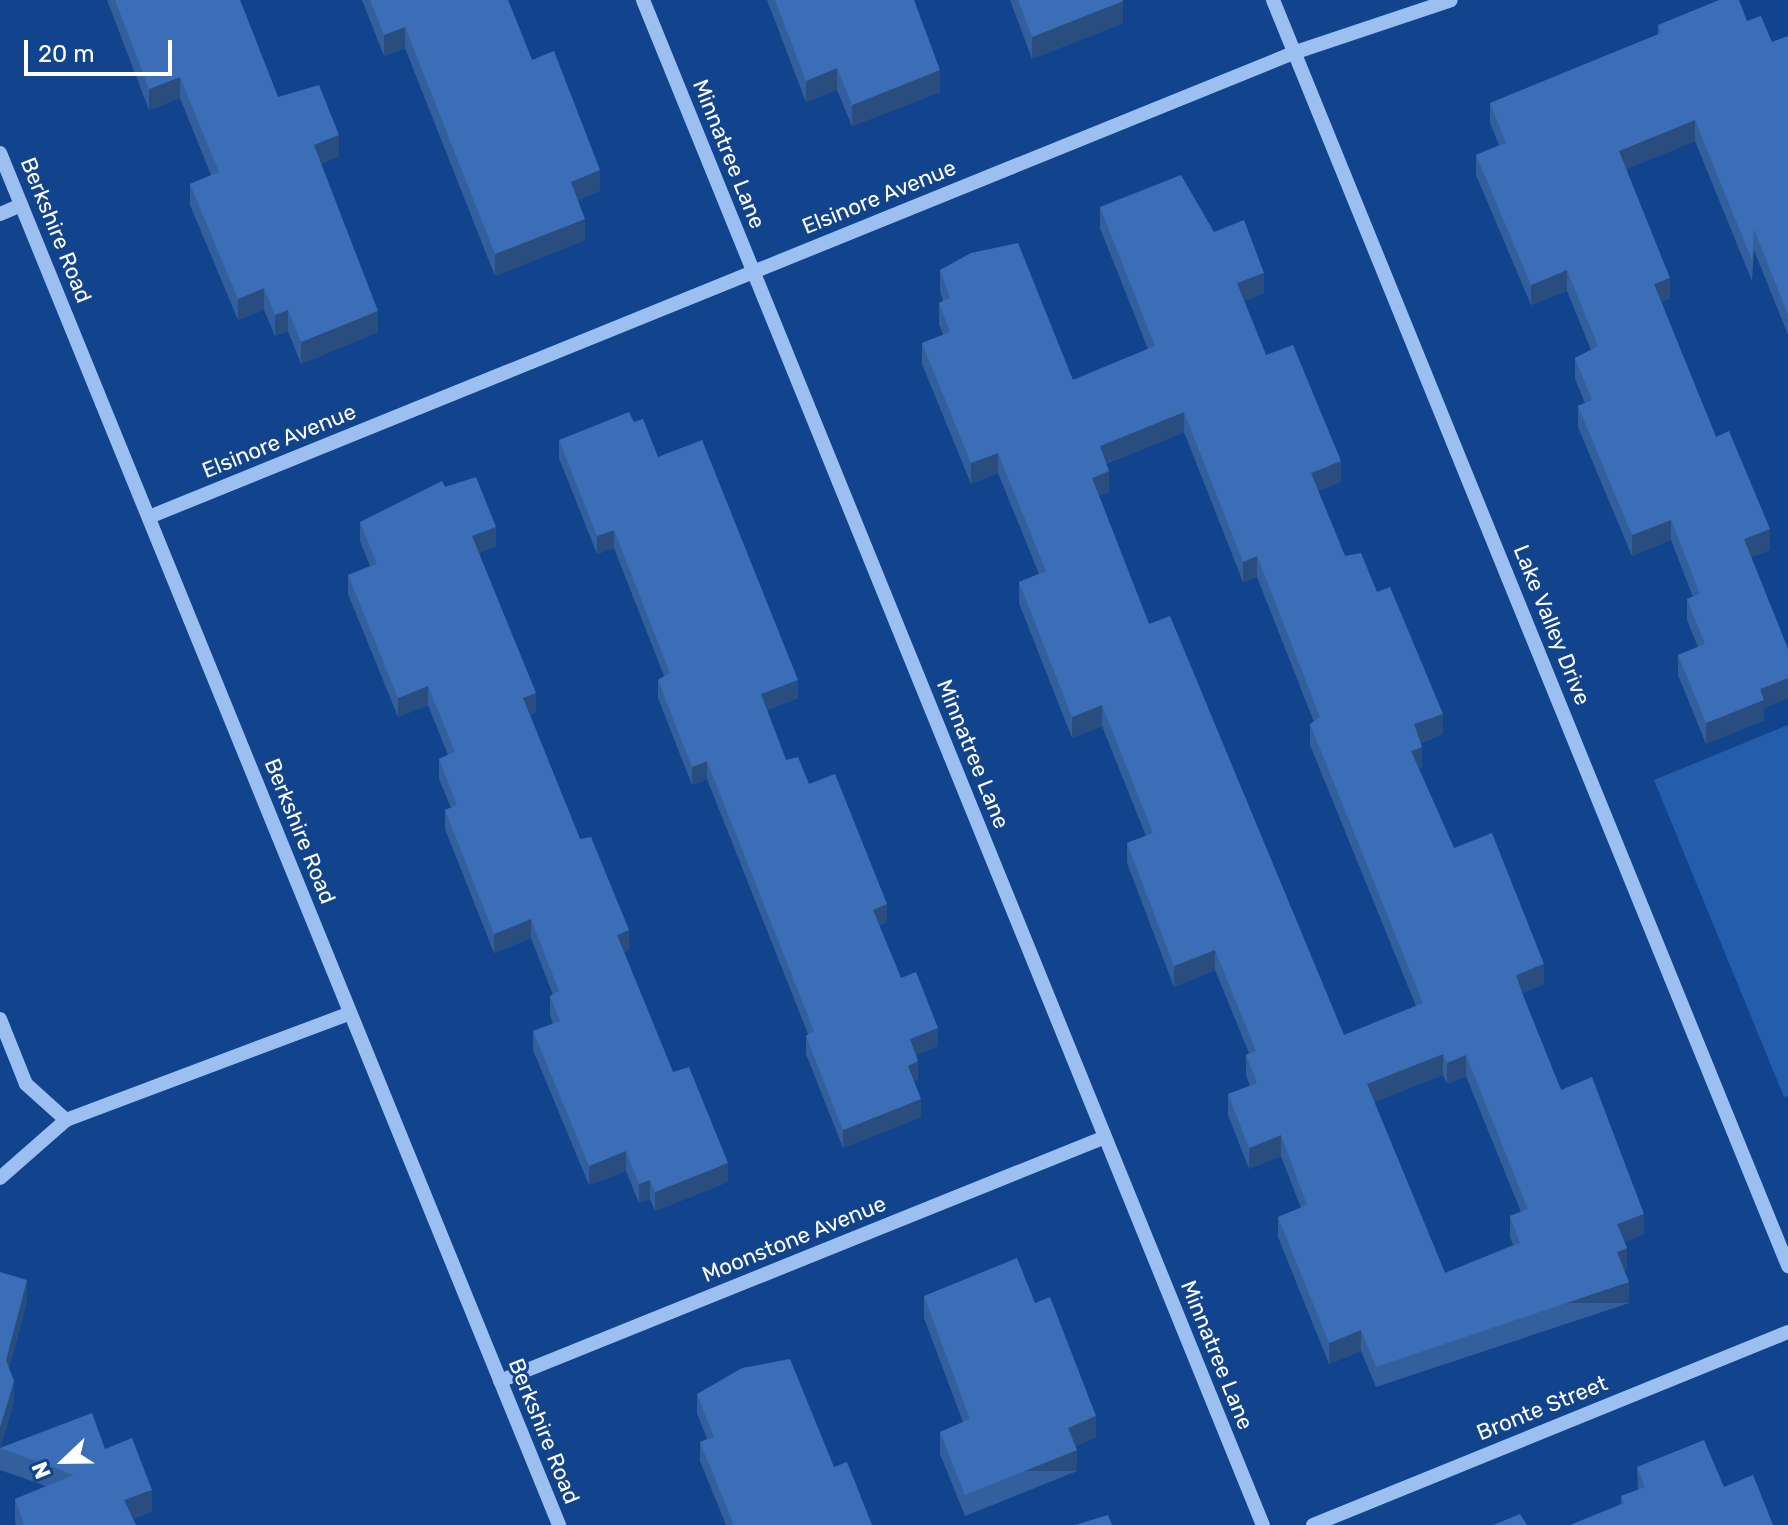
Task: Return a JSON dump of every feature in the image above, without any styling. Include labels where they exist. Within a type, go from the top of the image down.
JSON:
[{"type":"street","name":"Minnatree Lane","points":[[643,0],[1263,1525]]},
{"type":"street","name":"Lake Valley Drive","points":[[1273,0],[1788,1266]]},
{"type":"street","name":"Elsinore Avenue","points":[[149,517],[1296,52],[1451,0]]},
{"type":"street","name":"Berkshire Road","points":[[0,153],[559,1525]]},
{"type":"street","points":[[0,214],[21,205]]},
{"type":"street","points":[[0,1178],[66,1120],[350,1013]]},
{"type":"street","points":[[0,1019],[26,1084],[66,1120]]},
{"type":"street","name":"Moonstone Avenue","points":[[500,1381],[1105,1137]]},
{"type":"street","name":"Bronte Street","points":[[1313,1525],[1788,1332]]},
{"type":"shaded area","points":[[1788,725],[1788,1096],[1784,1097],[1654,780]]},
{"type":"building","points":[[115,0],[240,0],[278,97],[319,85],[339,135],[314,145],[378,311],[301,342],[288,310],[275,315],[264,288],[238,299],[190,184],[219,172],[180,77],[149,89]]},
{"type":"building","points":[[370,0],[508,0],[532,60],[554,51],[600,170],[571,182],[585,219],[495,254],[405,27],[384,35]]},
{"type":"building","points":[[775,0],[914,0],[940,70],[852,105],[837,68],[806,81]]},
{"type":"building","points":[[1018,0],[1123,0],[1123,1],[1032,37]]},
{"type":"building","points":[[1719,0],[1739,0],[1747,21],[1761,16],[1772,42],[1788,36],[1788,315],[1754,229],[1752,260],[1695,120],[1619,151],[1670,278],[1654,284],[1716,437],[1729,431],[1770,529],[1744,539],[1788,649],[1788,678],[1760,689],[1764,700],[1706,723],[1678,655],[1705,644],[1687,599],[1700,594],[1671,520],[1632,535],[1578,406],[1592,400],[1575,358],[1598,346],[1567,270],[1531,285],[1476,155],[1506,143],[1490,103],[1661,33],[1658,25]]},
{"type":"building","points":[[1181,175],[1214,232],[1244,220],[1264,273],[1237,283],[1266,355],[1293,345],[1341,461],[1311,473],[1345,556],[1361,553],[1377,592],[1390,587],[1443,714],[1414,724],[1422,747],[1411,751],[1454,848],[1492,833],[1544,964],[1516,975],[1524,998],[1561,1090],[1592,1077],[1644,1214],[1617,1224],[1627,1248],[1617,1252],[1629,1282],[1376,1367],[1361,1330],[1329,1343],[1278,1217],[1307,1205],[1281,1135],[1249,1148],[1228,1094],[1257,1083],[1246,1055],[1256,1051],[1215,950],[1174,966],[1127,843],[1153,833],[1102,705],[1072,717],[1019,582],[1046,571],[998,453],[971,463],[922,343],[950,332],[939,303],[950,298],[940,270],[971,253],[1018,243],[1073,380],[1155,346],[1100,207]],"holes":[[[1184,412],[1243,562],[1257,556],[1320,717],[1310,724],[1423,1003],[1344,1035],[1170,616],[1149,624],[1092,478],[1109,471],[1100,446]],[[1443,1054],[1447,1063],[1466,1055],[1528,1209],[1510,1216],[1520,1243],[1445,1273],[1367,1084]]]},
{"type":"building","points":[[629,412],[634,422],[643,419],[658,457],[702,440],[798,680],[761,694],[786,760],[798,757],[809,784],[835,774],[887,904],[873,910],[901,978],[916,972],[938,1028],[910,1039],[918,1061],[908,1066],[921,1099],[843,1130],[806,1036],[814,1031],[707,761],[692,767],[658,680],[670,673],[614,530],[597,536],[559,440]]},
{"type":"building","points":[[476,477],[496,527],[472,536],[536,693],[523,698],[580,839],[591,837],[629,930],[617,935],[673,1072],[689,1067],[728,1163],[655,1192],[650,1180],[639,1184],[626,1151],[589,1166],[533,1031],[560,1021],[550,996],[559,991],[531,919],[494,934],[445,810],[457,805],[439,759],[455,752],[428,686],[398,698],[348,575],[377,564],[360,522],[442,481],[445,487]]},
{"type":"building","points":[[1017,1258],[1035,1303],[1050,1297],[1096,1416],[1068,1428],[1077,1450],[965,1495],[940,1432],[970,1419],[924,1296]]},
{"type":"building","points":[[0,1272],[27,1280],[6,1360],[14,1381],[0,1427]]},
{"type":"building","points":[[790,1359],[834,1467],[847,1462],[872,1525],[734,1525],[700,1442],[714,1437],[697,1394],[742,1368]]},
{"type":"building","points":[[92,1413],[105,1449],[132,1438],[152,1490],[124,1500],[136,1525],[24,1525],[15,1499],[74,1475],[0,1448]]},
{"type":"building","points":[[1704,1440],[1724,1487],[1753,1475],[1773,1525],[1570,1525],[1624,1503],[1621,1496],[1645,1487],[1637,1467]]},
{"type":"building","points":[[1520,1514],[1527,1525],[1493,1525]]},
{"type":"building","points":[[1108,1515],[1112,1525],[1075,1525]]}]
